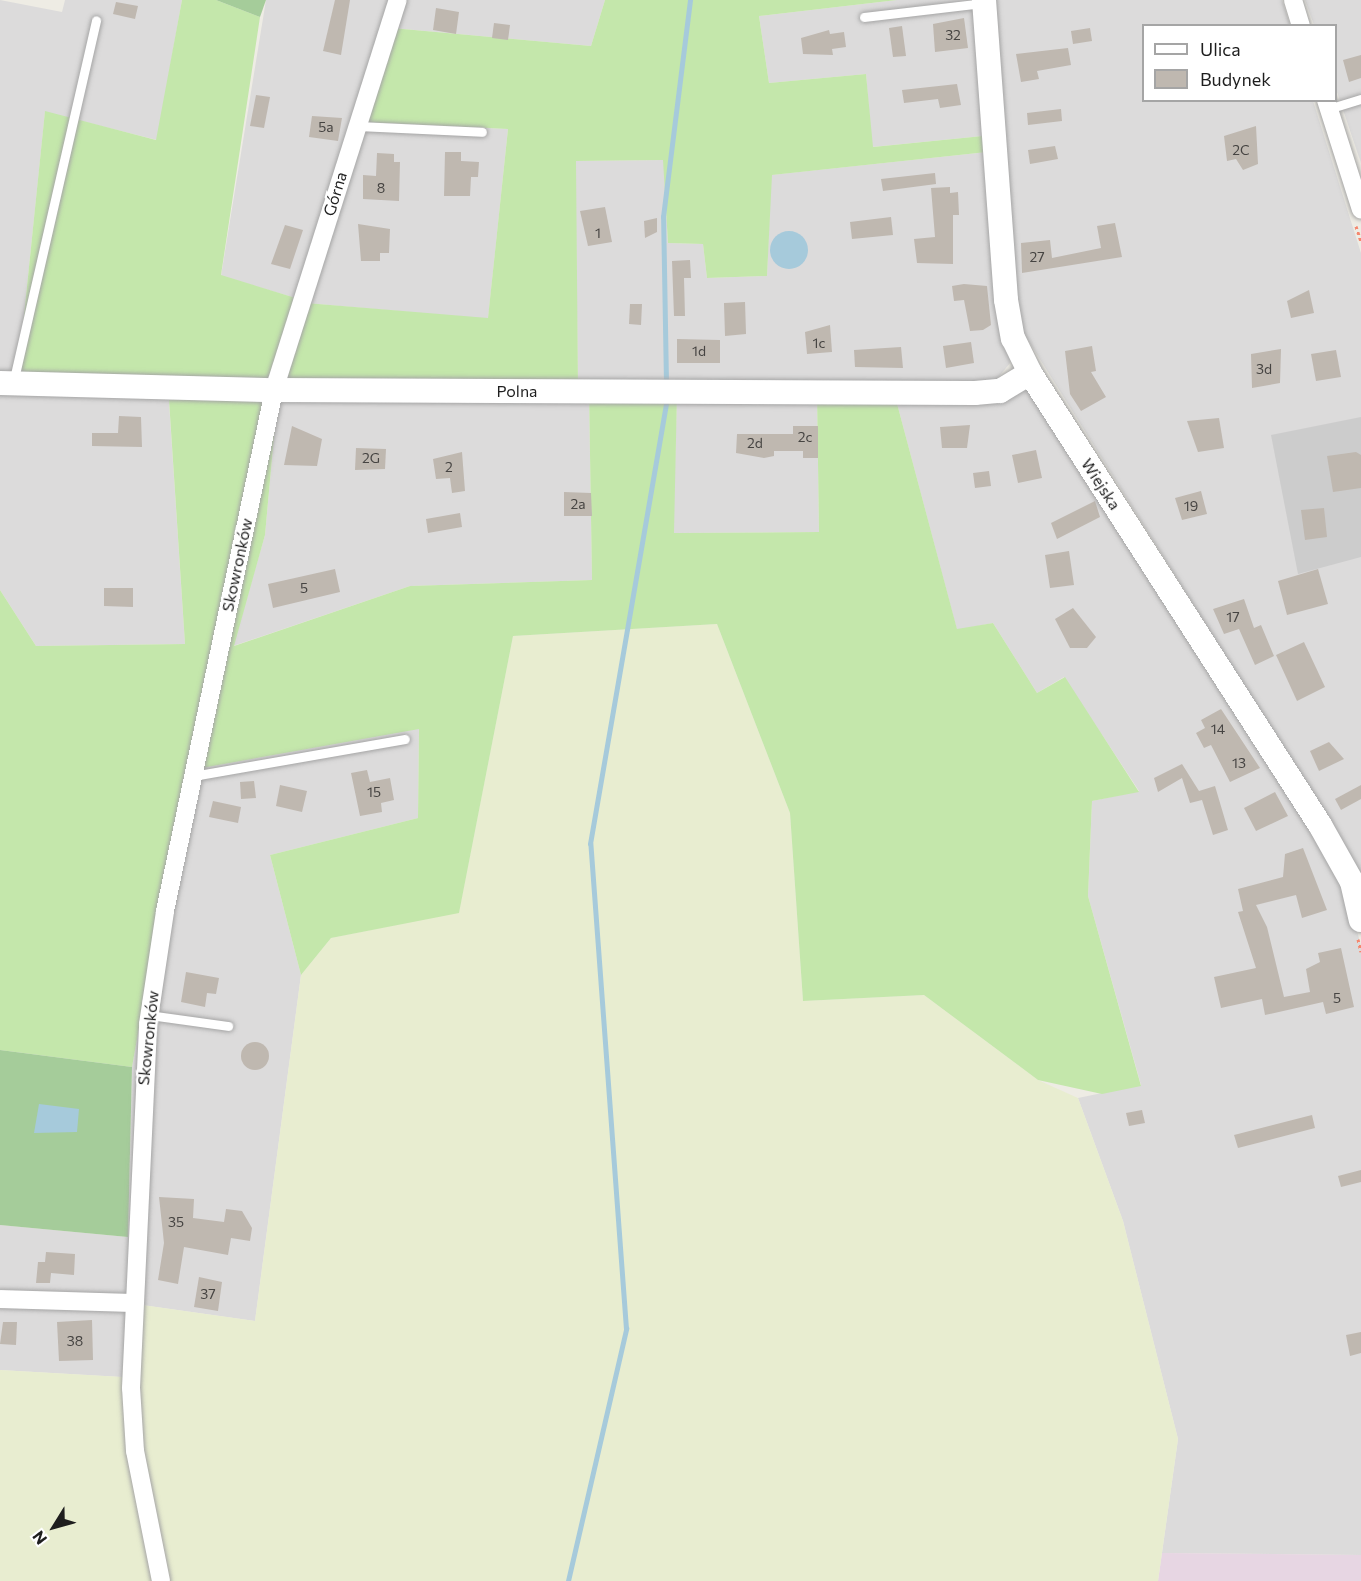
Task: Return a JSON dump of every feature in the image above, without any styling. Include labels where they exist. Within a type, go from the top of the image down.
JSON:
[{"type":"street","name":"Górna","points":[[274,390],[398,0]]},
{"type":"street","points":[[1293,0],[1300,24]]},
{"type":"street","name":"Wiejska","points":[[984,2],[1006,300],[1013,338],[1030,374],[1320,825],[1352,882],[1361,920]]},
{"type":"street","points":[[1327,105],[1361,210]]},
{"type":"street","name":"Polna","points":[[7,383],[274,390],[975,393],[1000,391],[1030,374]]},
{"type":"street","name":"Skowronków","points":[[161,1581],[135,1451],[132,1303],[149,1015],[193,776],[274,390]]},
{"type":"street","points":[[0,1299],[132,1303]]},
{"type":"lane","points":[[864,17],[984,2]]},
{"type":"lane","points":[[7,383],[96,20]]},
{"type":"lane","points":[[1327,105],[1361,99]]},
{"type":"lane","points":[[357,126],[482,132]]},
{"type":"lane","points":[[193,776],[405,739]]},
{"type":"lane","points":[[149,1015],[228,1026]]},
{"type":"shaded area","points":[[0,0],[62,12],[65,0],[182,0],[157,140],[45,112],[18,374],[0,372]]},
{"type":"shaded area","points":[[266,0],[605,0],[591,46],[392,28],[299,299],[221,276]]},
{"type":"shaded area","points":[[897,0],[976,0],[983,136],[872,147],[866,74],[769,83],[759,16]]},
{"type":"shaded area","points":[[992,0],[1282,0],[1290,24],[1142,24],[1142,102],[1313,102],[1361,253],[1361,886],[1280,743],[1018,324],[990,29]]},
{"type":"shaded area","points":[[1305,0],[1361,0],[1361,163],[1337,92],[1337,24],[1314,24]]},
{"type":"shaded area","points":[[364,122],[508,129],[488,319],[306,303]]},
{"type":"shaded area","points":[[987,152],[1010,363],[993,384],[578,387],[575,161],[664,160],[668,243],[703,244],[707,278],[767,276],[771,175]]},
{"type":"shaded area","points":[[0,383],[168,387],[185,644],[36,646],[0,590]]},
{"type":"shaded area","points":[[1032,390],[1344,881],[1361,946],[1361,1555],[1162,1553],[1178,1439],[1123,1221],[1078,1098],[1141,1085],[1088,896],[1092,801],[1139,791],[1064,677],[1037,693],[993,623],[957,630],[895,396]]},
{"type":"shaded area","points":[[589,391],[592,580],[410,586],[233,646],[265,535],[278,393]]},
{"type":"shaded area","points":[[677,394],[817,394],[819,532],[673,533]]},
{"type":"shaded area","points":[[1361,417],[1361,557],[1298,574],[1271,435]]},
{"type":"shaded area","points":[[419,728],[418,818],[270,855],[301,975],[255,1321],[128,1303],[122,1377],[0,1370],[0,1225],[128,1237],[132,1067],[185,771]]},
{"type":"shaded area","points":[[1162,1553],[1361,1555],[1361,1581],[1158,1581]]},
{"type":"green space","points":[[182,0],[216,0],[260,17],[221,275],[299,299],[268,378],[18,374],[45,111],[156,140]]},
{"type":"green space","points":[[216,0],[266,0],[260,17]]},
{"type":"green space","points":[[605,0],[897,0],[759,16],[769,83],[866,74],[873,147],[983,136],[987,152],[772,175],[767,276],[707,278],[703,244],[668,243],[663,160],[576,161],[578,387],[287,380],[306,303],[488,318],[508,129],[364,122],[392,28],[591,46]]},
{"type":"green space","points":[[589,391],[677,394],[674,533],[819,532],[817,394],[895,396],[957,629],[993,623],[1037,693],[1065,677],[1139,792],[1092,801],[1088,896],[1141,1086],[1102,1094],[1038,1080],[924,995],[803,1001],[790,813],[717,624],[513,636],[459,913],[331,938],[301,975],[270,855],[418,818],[419,729],[185,771],[132,1067],[0,1050],[0,590],[36,646],[185,644],[169,400],[278,393],[265,535],[234,646],[410,586],[592,580]]},
{"type":"green space","points":[[717,624],[790,813],[803,1001],[924,995],[1038,1080],[1078,1098],[1123,1221],[1178,1439],[1158,1581],[0,1581],[0,1370],[122,1377],[128,1303],[255,1321],[301,975],[331,938],[459,912],[513,636]]},
{"type":"green space","points":[[0,1050],[132,1067],[128,1237],[0,1225]]},
{"type":"water","points":[[789,231],[802,237],[808,250],[802,263],[789,269],[776,263],[770,250],[776,237]]},
{"type":"water","points":[[39,1104],[79,1109],[77,1132],[34,1133]]},
{"type":"building","points":[[335,0],[350,0],[341,55],[323,51]]},
{"type":"building","points":[[116,2],[138,6],[135,19],[113,14]]},
{"type":"building","points":[[436,8],[459,12],[456,34],[433,30]]},
{"type":"building","points":[[964,18],[968,48],[935,52],[933,24]]},
{"type":"building","points":[[494,23],[510,25],[508,40],[492,38]]},
{"type":"building","points":[[902,26],[906,56],[893,57],[889,28]]},
{"type":"building","points":[[1090,28],[1092,41],[1073,44],[1071,31]]},
{"type":"building","points":[[829,30],[830,34],[844,32],[846,47],[832,49],[833,55],[803,54],[801,38]]},
{"type":"building","points":[[1068,48],[1071,65],[1037,71],[1039,79],[1021,82],[1016,54]]},
{"type":"building","points":[[1361,55],[1361,78],[1349,82],[1343,60]]},
{"type":"building","points":[[957,84],[961,105],[940,108],[938,99],[904,103],[902,90]]},
{"type":"building","points":[[256,95],[270,97],[264,128],[250,126]]},
{"type":"building","points":[[1061,109],[1062,121],[1028,125],[1027,113]]},
{"type":"building","points":[[312,116],[342,118],[338,141],[309,137]]},
{"type":"building","points":[[1256,126],[1258,164],[1243,170],[1236,159],[1227,161],[1224,136]]},
{"type":"building","points":[[1055,146],[1058,159],[1030,164],[1028,150]]},
{"type":"building","points":[[445,152],[461,152],[461,161],[479,162],[478,177],[471,177],[470,196],[444,196]]},
{"type":"building","points":[[377,153],[394,154],[394,162],[400,162],[399,201],[363,199],[363,175],[376,176]]},
{"type":"building","points":[[935,173],[936,184],[883,191],[881,179]]},
{"type":"building","points":[[950,187],[950,193],[958,192],[959,215],[953,215],[953,264],[917,263],[914,239],[935,237],[931,188]]},
{"type":"building","points":[[605,207],[612,242],[588,246],[580,211]]},
{"type":"building","points":[[891,217],[893,235],[852,239],[850,222]]},
{"type":"building","points":[[657,218],[657,232],[645,238],[644,221]]},
{"type":"building","points":[[1115,223],[1122,257],[1022,273],[1021,243],[1050,240],[1052,258],[1101,248],[1097,226]]},
{"type":"building","points":[[358,224],[390,229],[389,253],[380,253],[380,261],[361,261]]},
{"type":"building","points":[[285,225],[303,230],[290,269],[271,264]]},
{"type":"building","points":[[690,260],[691,278],[684,278],[685,316],[674,316],[672,261]]},
{"type":"building","points":[[964,284],[987,286],[991,325],[983,330],[970,331],[964,300],[954,301],[952,286]]},
{"type":"building","points":[[1309,290],[1314,313],[1291,318],[1287,301]]},
{"type":"building","points":[[745,302],[746,334],[725,336],[724,303]]},
{"type":"building","points":[[630,304],[642,304],[641,325],[629,324]]},
{"type":"building","points":[[830,325],[832,352],[807,354],[805,332]]},
{"type":"building","points":[[677,339],[720,340],[720,363],[677,363]]},
{"type":"building","points":[[971,342],[974,363],[946,368],[943,346]]},
{"type":"building","points":[[1092,346],[1096,371],[1091,372],[1106,397],[1081,411],[1070,394],[1065,351]]},
{"type":"building","points":[[901,347],[903,368],[855,367],[854,350]]},
{"type":"building","points":[[1281,349],[1280,383],[1252,388],[1251,354]]},
{"type":"building","points":[[1336,350],[1341,377],[1316,381],[1311,354]]},
{"type":"building","points":[[119,416],[141,417],[142,447],[92,446],[92,433],[118,433]]},
{"type":"building","points":[[1219,418],[1224,448],[1198,452],[1187,421]]},
{"type":"building","points":[[970,425],[967,448],[942,448],[940,427]]},
{"type":"building","points":[[292,426],[322,439],[317,466],[284,465]]},
{"type":"building","points":[[793,426],[818,426],[818,458],[803,458],[803,451],[774,451],[774,456],[764,458],[736,453],[737,434],[793,434]]},
{"type":"building","points":[[356,448],[386,449],[385,469],[355,470]]},
{"type":"building","points":[[1036,450],[1042,478],[1018,483],[1012,455]]},
{"type":"building","points":[[462,452],[465,491],[452,493],[450,478],[436,479],[433,459]]},
{"type":"building","points":[[1356,452],[1361,455],[1361,488],[1333,492],[1327,456]]},
{"type":"building","points":[[989,471],[991,486],[975,488],[973,473]]},
{"type":"building","points":[[1201,491],[1207,514],[1182,520],[1175,498]]},
{"type":"building","points":[[564,492],[591,493],[592,516],[564,516]]},
{"type":"building","points":[[1095,501],[1100,517],[1057,539],[1051,523]]},
{"type":"building","points":[[1324,508],[1327,537],[1305,540],[1301,510]]},
{"type":"building","points":[[460,513],[462,527],[428,533],[426,519]]},
{"type":"building","points":[[1069,551],[1074,585],[1050,588],[1045,555]]},
{"type":"building","points":[[335,569],[340,592],[273,608],[268,584]]},
{"type":"building","points":[[1318,569],[1328,604],[1287,615],[1278,581]]},
{"type":"building","points":[[104,588],[133,588],[133,607],[104,606]]},
{"type":"building","points":[[1244,599],[1254,628],[1261,625],[1274,656],[1255,665],[1239,629],[1224,634],[1213,609]]},
{"type":"building","points":[[1073,608],[1096,637],[1087,648],[1070,648],[1055,619]]},
{"type":"building","points":[[1304,642],[1325,687],[1297,701],[1276,655]]},
{"type":"building","points":[[1221,709],[1260,768],[1230,782],[1211,745],[1204,748],[1196,733],[1205,728],[1201,720]]},
{"type":"building","points":[[1329,742],[1344,759],[1319,771],[1310,751]]},
{"type":"building","points":[[1182,764],[1199,791],[1215,786],[1228,830],[1213,835],[1202,800],[1190,803],[1182,778],[1158,792],[1154,778]]},
{"type":"building","points":[[367,770],[370,782],[390,778],[394,800],[381,803],[382,812],[360,816],[351,773]]},
{"type":"building","points":[[254,781],[256,798],[241,799],[240,782]]},
{"type":"building","points":[[280,785],[307,791],[302,812],[276,806]]},
{"type":"building","points":[[1361,785],[1361,799],[1341,810],[1335,799]]},
{"type":"building","points":[[1275,792],[1288,816],[1256,831],[1244,808]]},
{"type":"building","points":[[213,801],[241,807],[238,823],[209,817]]},
{"type":"building","points":[[1303,848],[1327,910],[1302,918],[1296,895],[1256,905],[1267,927],[1284,997],[1310,992],[1306,969],[1320,962],[1318,953],[1341,948],[1354,1007],[1326,1014],[1323,1002],[1265,1015],[1262,999],[1221,1008],[1214,977],[1256,968],[1238,912],[1243,911],[1238,889],[1283,877],[1285,854]]},
{"type":"building","points":[[186,972],[219,978],[216,994],[207,993],[205,1007],[181,1002]]},
{"type":"building","points":[[255,1042],[265,1046],[269,1056],[265,1066],[255,1070],[245,1066],[241,1056],[245,1046]]},
{"type":"building","points":[[1142,1110],[1145,1123],[1129,1126],[1126,1113]]},
{"type":"building","points":[[1312,1115],[1315,1128],[1238,1148],[1234,1135]]},
{"type":"building","points":[[1361,1170],[1361,1182],[1341,1187],[1338,1176]]},
{"type":"building","points":[[159,1197],[194,1199],[193,1218],[224,1222],[226,1209],[242,1211],[252,1228],[250,1241],[231,1238],[228,1255],[184,1247],[178,1284],[158,1280],[164,1243]]},
{"type":"building","points":[[46,1252],[75,1254],[74,1275],[51,1273],[50,1283],[36,1283],[38,1262],[45,1262]]},
{"type":"building","points":[[199,1277],[222,1282],[218,1311],[194,1307]]},
{"type":"building","points":[[92,1320],[93,1360],[59,1361],[57,1322]]},
{"type":"building","points":[[3,1322],[17,1322],[16,1345],[0,1344]]},
{"type":"building","points":[[1361,1332],[1361,1353],[1350,1356],[1346,1335]]},
{"type":"waterway","points":[[666,383],[663,217],[690,0]]},
{"type":"waterway","points":[[568,1581],[626,1329],[590,844],[666,406]]}]
